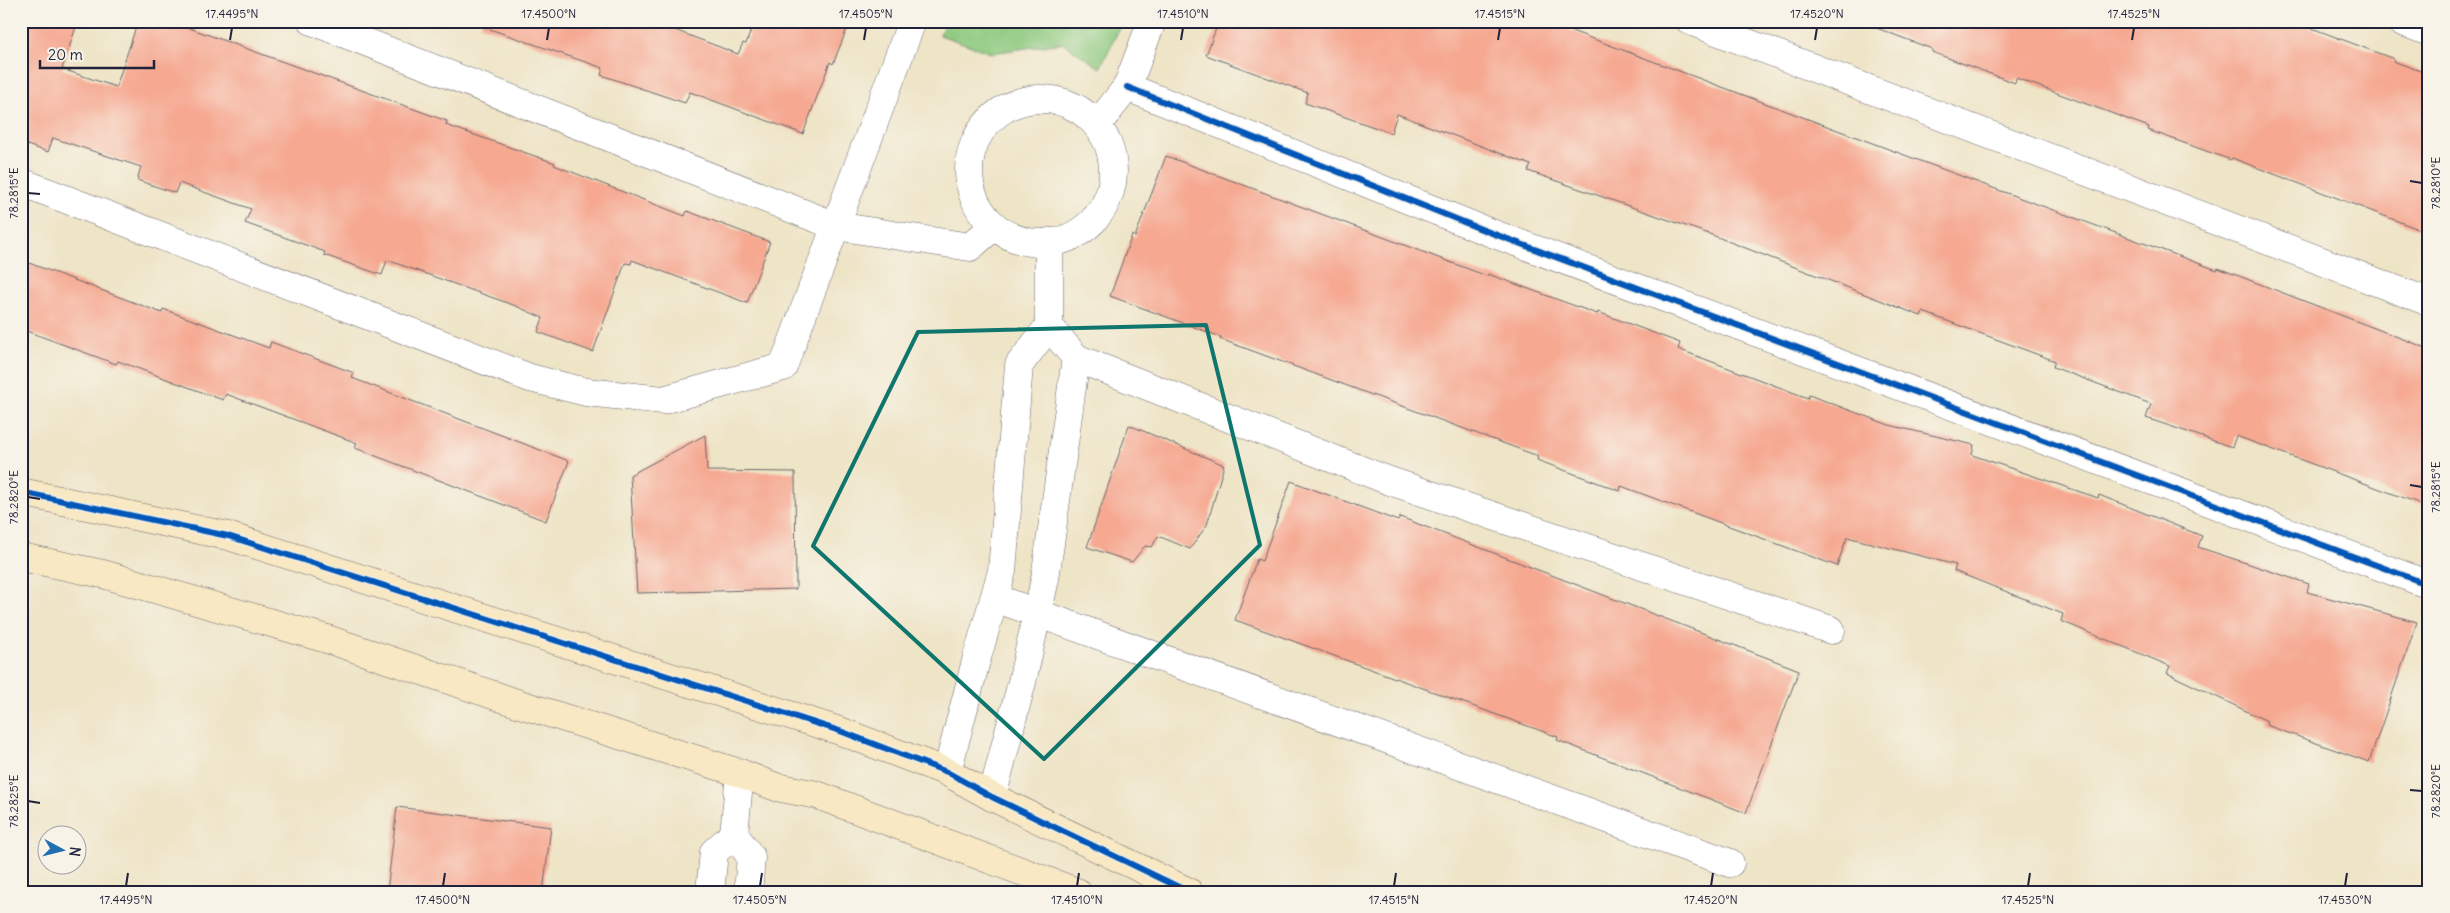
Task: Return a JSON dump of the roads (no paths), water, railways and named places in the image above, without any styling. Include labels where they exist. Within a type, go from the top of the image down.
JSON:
[{"type":"street","points":[[312,21],[836,226],[970,247],[994,226]]},
{"type":"street","points":[[21,182],[530,378],[586,392],[663,400],[783,367],[912,21]]},
{"type":"street","points":[[1097,125],[1127,87],[1152,21]]},
{"type":"street","points":[[1690,21],[2429,302]]},
{"type":"street","points":[[2400,21],[2429,32]]},
{"type":"street","points":[[1127,87],[1481,229],[2424,583]]},
{"type":"street","points":[[1033,98],[1057,100],[1079,108],[1097,125],[1109,145],[1113,169],[1110,193],[1100,214],[1082,230],[1061,241],[1038,243],[1014,238],[994,226],[979,208],[970,185],[969,161],[976,138],[990,119],[1010,105],[1033,98]]},
{"type":"street","points":[[947,772],[1002,571],[1019,365],[1049,326],[1048,242]]},
{"type":"street","points":[[1049,326],[1076,358],[1387,480],[1831,630]]},
{"type":"street","points":[[992,797],[1045,579],[1076,358]]},
{"type":"street","points":[[21,492],[228,536],[840,731],[947,772],[992,797],[1189,892]]},
{"type":"street","points":[[21,557],[103,574],[327,639],[523,705],[740,773],[776,787],[817,795],[1077,892]]},
{"type":"street","points":[[995,598],[1730,863]]},
{"type":"street","points":[[740,773],[734,834],[751,857],[748,892]]},
{"type":"street","points":[[710,892],[714,852],[734,834]]}]
